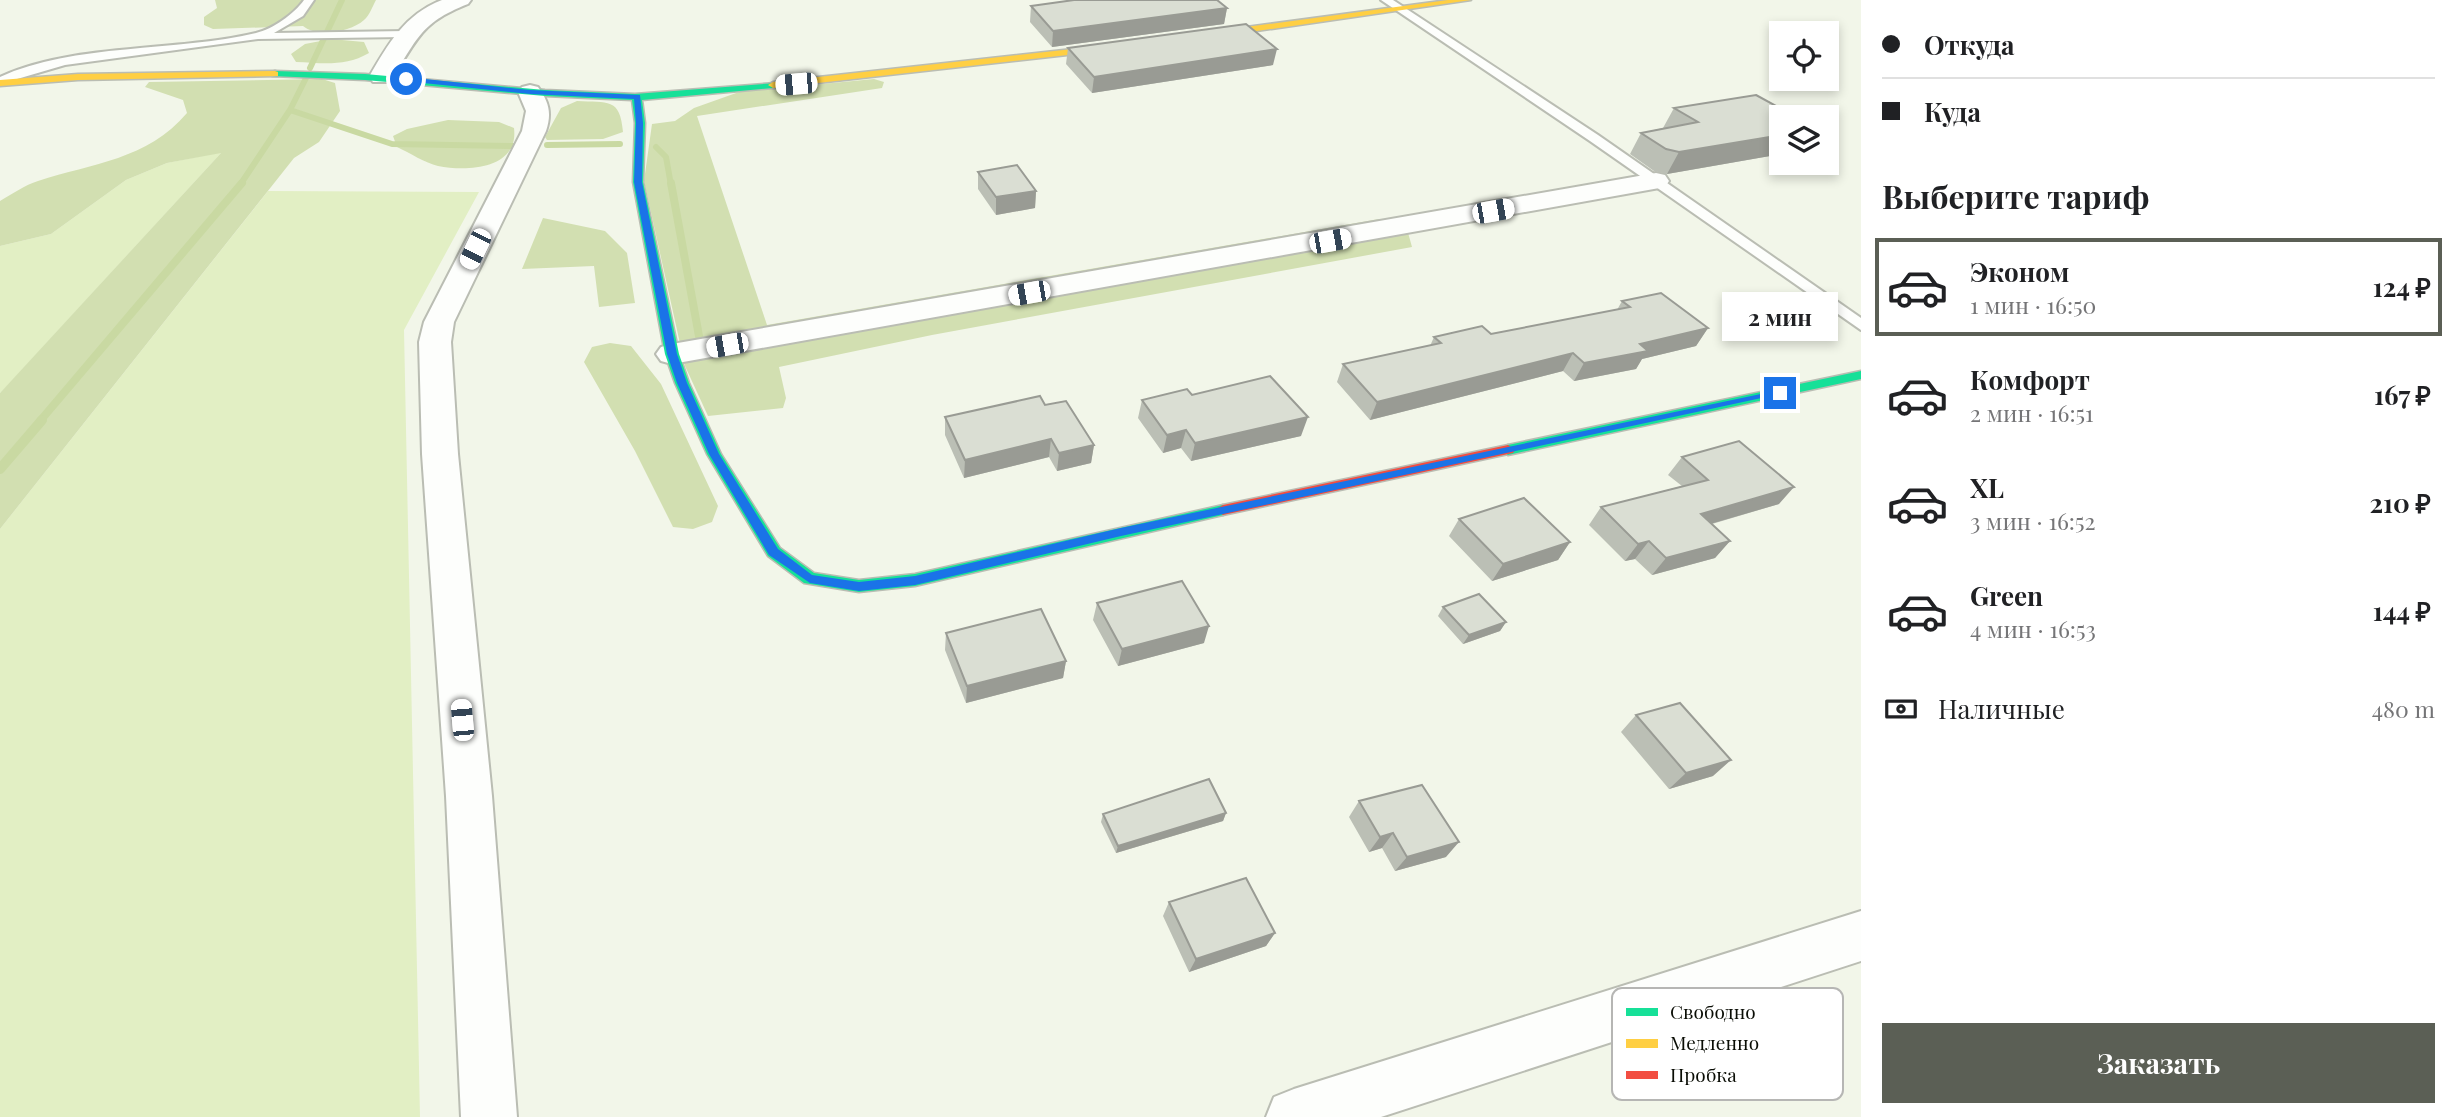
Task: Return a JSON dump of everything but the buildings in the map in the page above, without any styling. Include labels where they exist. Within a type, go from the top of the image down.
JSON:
[{"type":"street","points":[[382,77],[409,21],[461,0]]},
{"type":"street","points":[[1183,39],[1393,5],[1467,0]]},
{"type":"street","points":[[0,82],[214,73],[334,73],[530,92],[637,97],[848,79],[1128,46]]},
{"type":"street","points":[[489,1117],[469,796],[440,454],[435,342],[439,323],[534,131],[539,114],[538,102],[530,92]]},
{"type":"street","points":[[637,97],[640,123],[638,182],[672,354],[714,454],[774,552],[810,579],[859,586],[915,580],[1121,532],[1861,375]]},
{"type":"street","points":[[672,354],[1656,181]]},
{"type":"street","points":[[1698,988],[1861,936]]},
{"type":"street","points":[[1294,1117],[1612,1015]]},
{"type":"lane","points":[[258,36],[278,28],[299,14],[309,0]]},
{"type":"lane","points":[[1393,5],[1656,181],[1861,325]]},
{"type":"lane","points":[[0,82],[13,75],[65,62],[258,36],[409,21]]},
{"type":"green space","points":[[215,0],[376,0],[368,16],[358,24],[325,33],[303,26],[213,29],[204,25],[204,17],[217,8]]},
{"type":"green space","points":[[331,39],[364,42],[369,53],[342,62],[324,63],[296,62],[291,54],[305,44]]},
{"type":"green space","points":[[322,79],[335,83],[340,111],[319,142],[294,158],[0,529],[0,393],[221,153],[167,163],[126,180],[51,234],[0,246],[0,201],[33,183],[137,150],[171,129],[187,113],[183,100],[145,87],[149,82]]},
{"type":"green space","points":[[874,79],[884,82],[882,88],[697,116],[767,325],[1379,219],[1407,229],[1412,247],[932,335],[779,367],[786,398],[783,408],[708,416],[685,366],[644,181],[652,124],[675,121],[694,108],[739,92]]},
{"type":"green space","points":[[577,101],[604,102],[615,107],[623,132],[603,139],[547,140],[545,137],[561,108]]},
{"type":"green space","points":[[448,120],[499,122],[514,128],[513,142],[500,160],[489,165],[463,168],[433,165],[397,147],[393,136],[407,129]]},
{"type":"green space","points":[[222,152],[0,393],[0,246],[51,234],[126,180],[167,163]]},
{"type":"green space","points":[[268,191],[479,192],[404,330],[420,1117],[0,1117],[0,529]]},
{"type":"green space","points":[[543,218],[605,231],[627,253],[635,303],[599,307],[594,266],[522,269]]},
{"type":"green space","points":[[610,343],[631,346],[661,384],[718,506],[712,522],[693,529],[673,527],[635,451],[584,362],[592,347]]},
{"type":"waterway","points":[[310,68],[342,0]]},
{"type":"waterway","points":[[290,110],[306,78]]},
{"type":"waterway","points":[[240,185],[290,110]]},
{"type":"waterway","points":[[290,110],[392,144],[515,146]]},
{"type":"waterway","points":[[547,145],[620,144]]},
{"type":"waterway","points":[[656,147],[666,157],[671,185]]},
{"type":"waterway","points":[[40,421],[242,183]]},
{"type":"waterway","points":[[671,183],[699,336]]},
{"type":"waterway","points":[[0,469],[42,420]]},
{"type":"traffic: fast","points":[[275,74],[320,74],[545,93],[635,97],[773,85]]},
{"type":"traffic: fast","points":[[637,97],[640,123],[638,182],[672,354],[682,383],[714,454],[774,552],[810,579],[859,586],[915,580],[1223,510]]},
{"type":"traffic: fast","points":[[1508,450],[1861,375]]},
{"type":"traffic: slow","points":[[1202,36],[1467,0]]},
{"type":"traffic: slow","points":[[773,85],[1118,47]]},
{"type":"traffic: slow","points":[[0,83],[78,77],[275,74]]},
{"type":"traffic: jam","points":[[1223,510],[1508,450]]},
{"type":"route","points":[[406,79],[530,92],[637,97],[640,123],[638,182],[672,354],[682,383],[714,454],[774,552],[810,579],[859,586],[915,580],[1121,532],[1780,393]]}]
